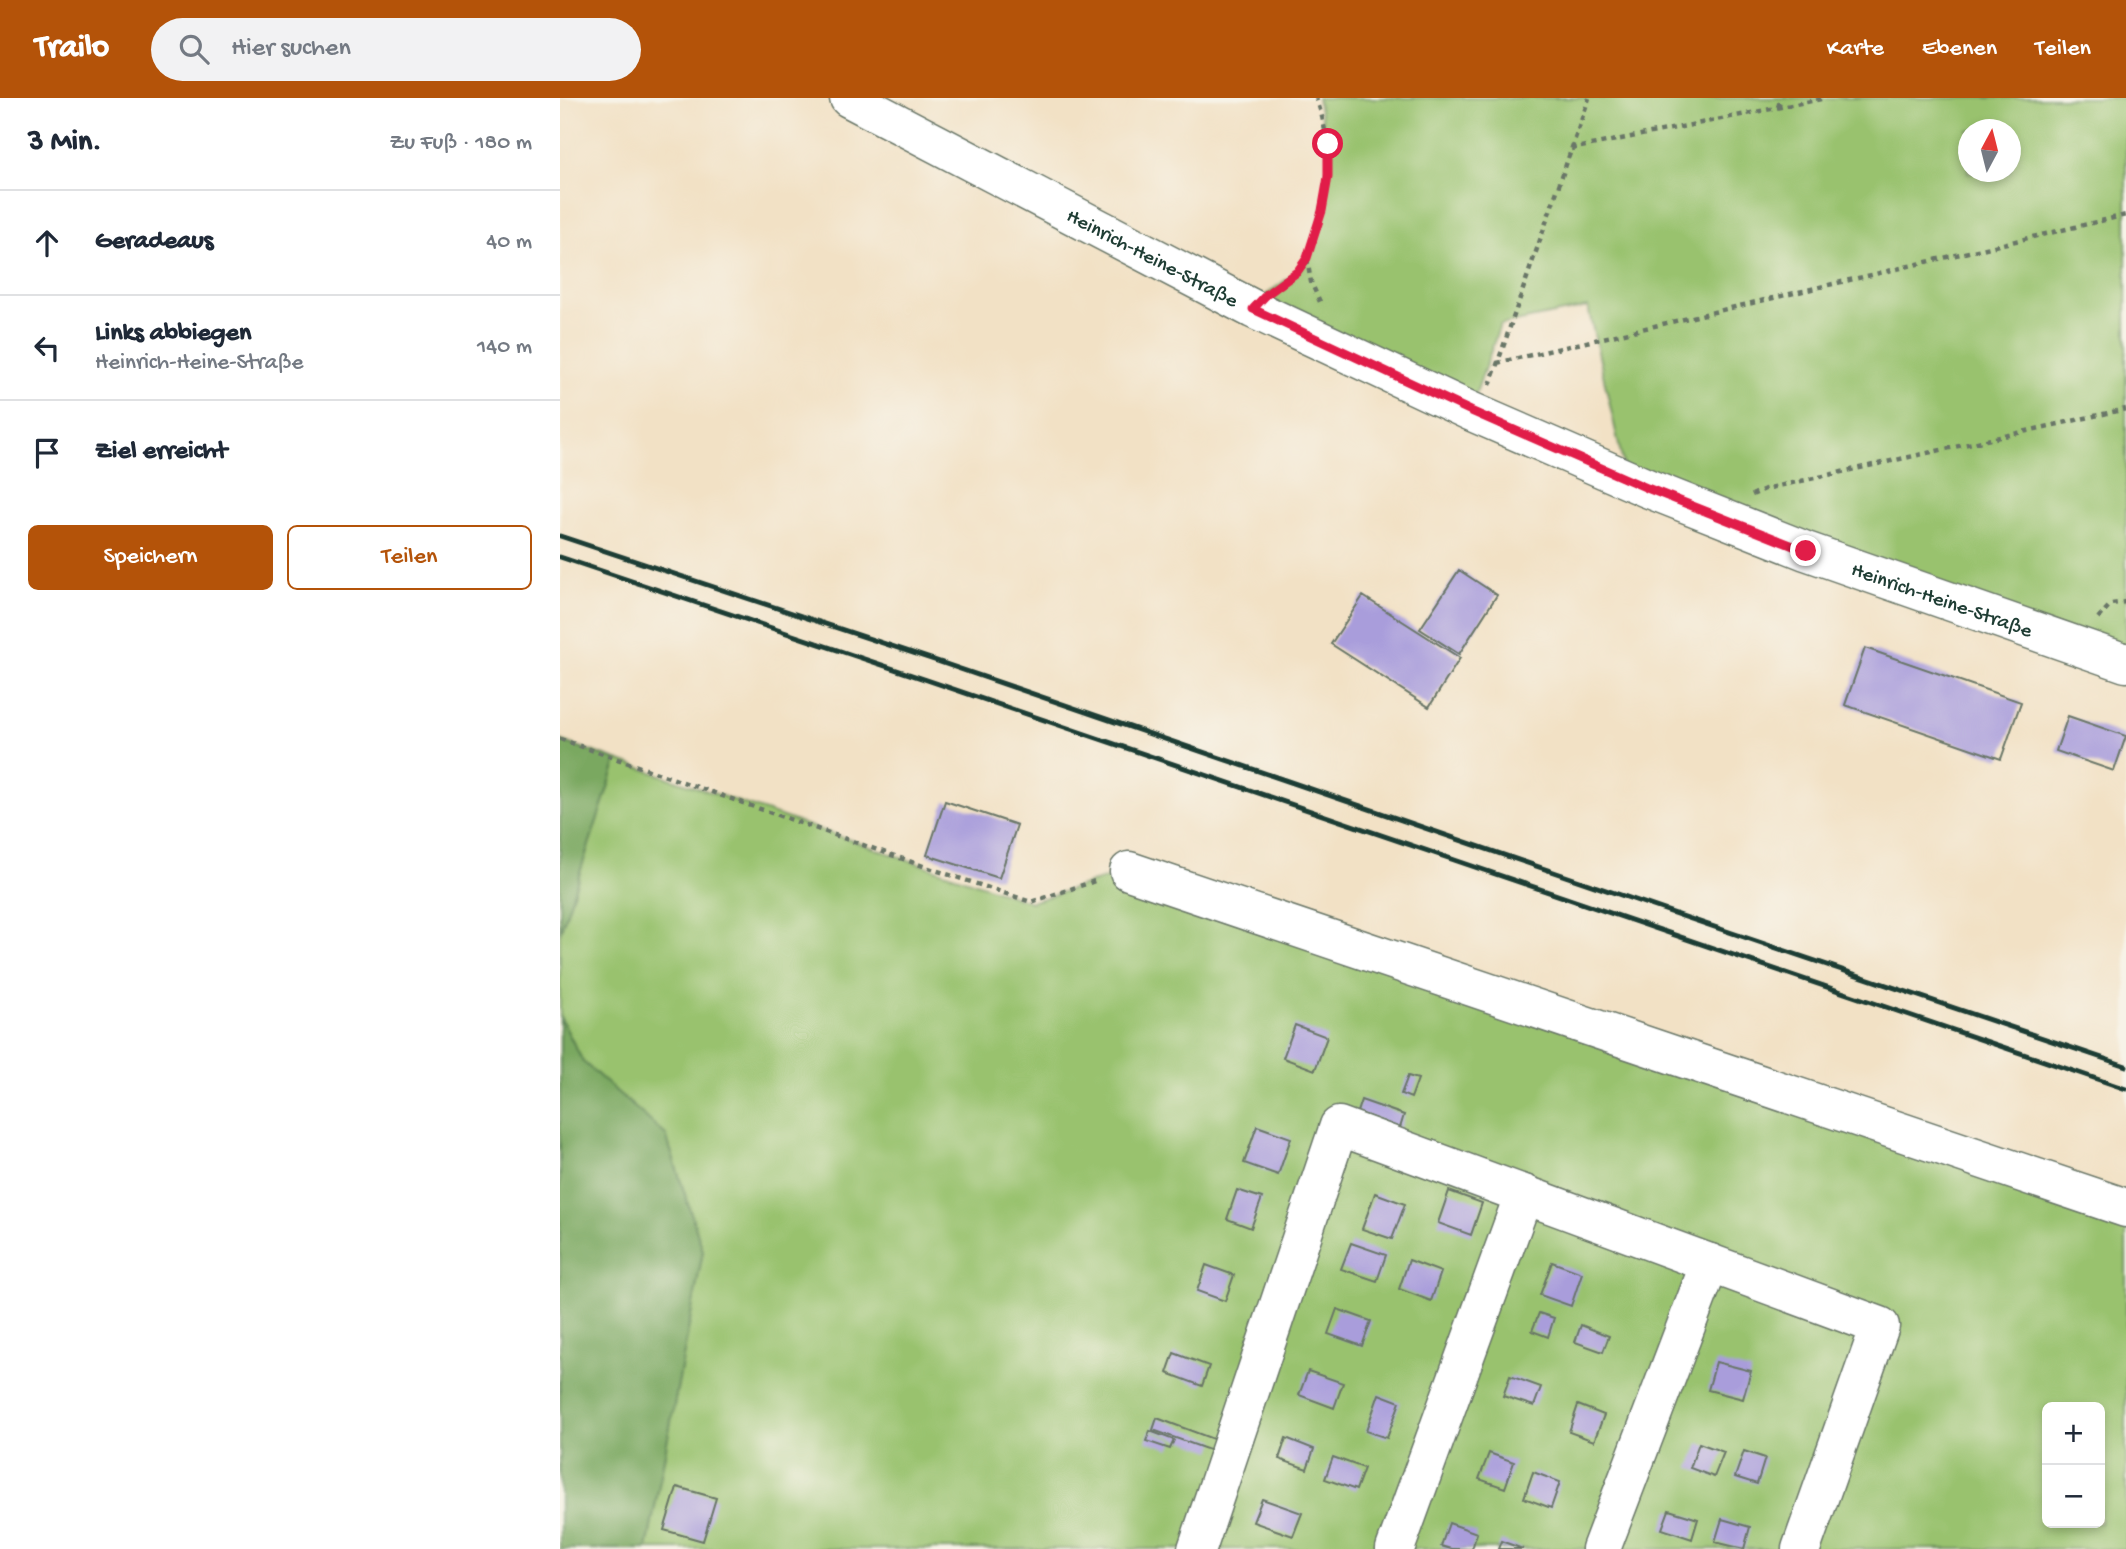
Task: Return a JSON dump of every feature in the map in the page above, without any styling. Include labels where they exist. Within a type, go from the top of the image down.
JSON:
[{"type":"street","name":"Heinrich-Heine-Straße","points":[[849,98],[1253,309],[1480,415],[1647,488],[1806,551],[2126,663]]},
{"type":"street","points":[[1129,870],[2126,1208]]},
{"type":"street","points":[[1197,1549],[1339,1126],[1880,1326],[1801,1549]]},
{"type":"street","points":[[1395,1549],[1524,1194]]},
{"type":"street","points":[[1601,1549],[1710,1263]]},
{"type":"path","points":[[1253,309],[1267,294],[1297,272],[1307,258],[1322,211],[1328,177],[1328,144],[1317,98]]},
{"type":"path","points":[[1480,415],[1589,98]]},
{"type":"path","points":[[1777,108],[1781,98]]},
{"type":"path","points":[[1571,149],[1826,98]]},
{"type":"path","points":[[1497,363],[2126,215]]},
{"type":"path","points":[[1738,524],[1745,503],[1757,492],[1765,489],[2126,410]]},
{"type":"path","points":[[560,739],[1031,902],[1129,870]]},
{"type":"green space","points":[[1317,98],[2126,98],[2126,663],[1626,477],[1588,307],[1500,325],[1470,410],[1253,309],[1267,294],[1297,272],[1308,259],[1329,177],[1328,144]]},
{"type":"green space","points":[[560,740],[617,760],[560,933]]},
{"type":"green space","points":[[617,760],[1031,902],[1129,871],[2126,1208],[2126,1549],[647,1549],[703,1251],[666,1136],[583,1062],[560,1017],[560,933]]},
{"type":"green space","points":[[560,1017],[583,1062],[666,1135],[703,1251],[647,1549],[560,1549]]},
{"type":"building","points":[[1459,570],[1497,595],[1459,654],[1420,629]]},
{"type":"building","points":[[1363,596],[1460,658],[1429,707],[1331,644]]},
{"type":"building","points":[[1865,648],[2021,702],[2001,759],[1845,705]]},
{"type":"building","points":[[2068,716],[2126,736],[2114,771],[2056,751]]},
{"type":"building","points":[[945,801],[1017,825],[999,878],[927,855]]},
{"type":"building","points":[[1295,1025],[1327,1037],[1315,1070],[1283,1058]]},
{"type":"building","points":[[1408,1076],[1418,1079],[1411,1098],[1401,1094]]},
{"type":"building","points":[[1361,1100],[1404,1115],[1400,1128],[1357,1112]]},
{"type":"building","points":[[1257,1126],[1291,1138],[1278,1175],[1244,1163]]},
{"type":"building","points":[[1237,1190],[1262,1198],[1251,1228],[1227,1219]]},
{"type":"building","points":[[1449,1191],[1482,1203],[1471,1235],[1438,1223]]},
{"type":"building","points":[[1375,1193],[1405,1204],[1392,1239],[1362,1229]]},
{"type":"building","points":[[1351,1243],[1386,1255],[1377,1281],[1341,1269]]},
{"type":"building","points":[[1409,1260],[1441,1272],[1431,1301],[1399,1289]]},
{"type":"building","points":[[1552,1262],[1582,1273],[1571,1306],[1540,1295]]},
{"type":"building","points":[[1206,1265],[1234,1275],[1225,1301],[1197,1291]]},
{"type":"building","points":[[1337,1309],[1371,1321],[1362,1346],[1328,1334]]},
{"type":"building","points":[[1539,1313],[1554,1318],[1548,1337],[1532,1331]]},
{"type":"building","points":[[1581,1325],[1609,1336],[1603,1352],[1575,1342]]},
{"type":"building","points":[[1174,1353],[1209,1366],[1202,1386],[1167,1373]]},
{"type":"building","points":[[1716,1362],[1751,1371],[1743,1399],[1708,1390]]},
{"type":"building","points":[[1308,1371],[1343,1383],[1334,1408],[1299,1395]]},
{"type":"building","points":[[1510,1376],[1541,1387],[1534,1406],[1503,1396]]},
{"type":"building","points":[[1379,1394],[1400,1402],[1387,1438],[1366,1431]]},
{"type":"building","points":[[1578,1405],[1604,1415],[1594,1441],[1569,1432]]},
{"type":"building","points":[[1157,1418],[1216,1440],[1212,1451],[1153,1430]]},
{"type":"building","points":[[1150,1431],[1174,1440],[1170,1449],[1146,1441]]},
{"type":"building","points":[[1286,1438],[1314,1449],[1307,1469],[1279,1459]]},
{"type":"building","points":[[1699,1443],[1724,1452],[1714,1477],[1690,1468]]},
{"type":"building","points":[[1744,1451],[1765,1458],[1757,1484],[1735,1477]]},
{"type":"building","points":[[1489,1453],[1514,1462],[1505,1488],[1479,1479]]},
{"type":"building","points":[[1333,1457],[1364,1468],[1356,1490],[1325,1479]]},
{"type":"building","points":[[1533,1472],[1560,1482],[1551,1508],[1524,1498]]},
{"type":"building","points":[[677,1487],[716,1498],[703,1541],[664,1530]]},
{"type":"building","points":[[1262,1499],[1302,1513],[1293,1536],[1253,1522]]},
{"type":"building","points":[[1669,1510],[1698,1519],[1692,1539],[1662,1529]]},
{"type":"building","points":[[1722,1519],[1750,1527],[1744,1549],[1715,1542]]},
{"type":"building","points":[[1449,1523],[1477,1533],[1472,1549],[1441,1546]]},
{"type":"building","points":[[1501,1541],[1523,1549],[1498,1549]]},
{"type":"railway","points":[[560,536],[934,660],[2126,1066]]},
{"type":"railway","points":[[560,557],[2126,1089]]},
{"type":"route","points":[[1328,144],[1328,177],[1322,211],[1307,258],[1297,272],[1267,294],[1253,309],[1471,411],[1647,488],[1806,551]]}]
